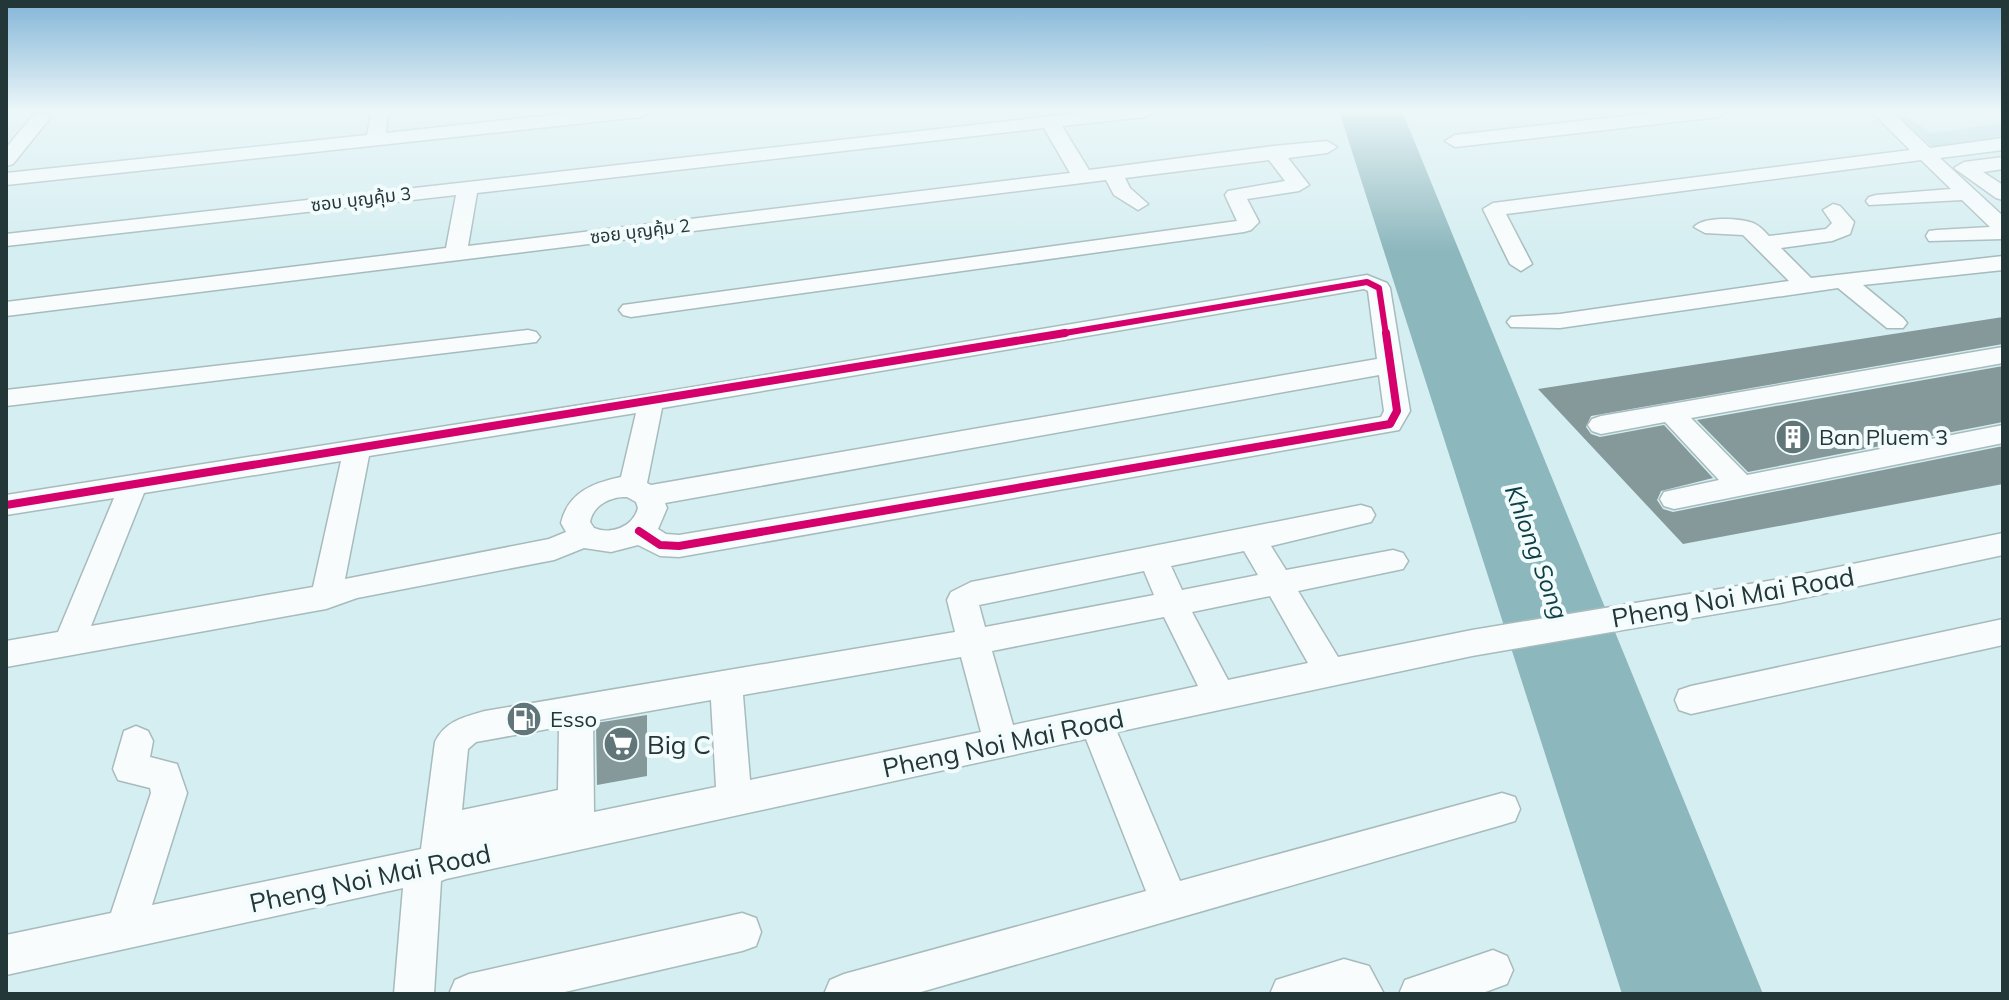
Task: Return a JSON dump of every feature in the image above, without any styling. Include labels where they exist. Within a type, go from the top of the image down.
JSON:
[{"type":"street","points":[[6,179],[203,158]]},
{"type":"street","name":"ซอบ บุญคุ้ม 3","points":[[6,240],[726,158]]},
{"type":"street","points":[[1071,158],[1082,176]]},
{"type":"street","name":"ซอย บุญคุ้ม 2","points":[[6,309],[1228,158]]},
{"type":"street","points":[[631,310],[1244,226],[1248,222],[1235,195],[1299,185],[1277,158]]},
{"type":"street","points":[[1521,264],[1493,209],[1896,158]]},
{"type":"street","points":[[1929,158],[2003,230]]},
{"type":"street","points":[[2003,163],[1964,170],[2003,195]]},
{"type":"street","points":[[1113,172],[1121,191],[1138,204]]},
{"type":"street","points":[[456,252],[468,186]]},
{"type":"street","points":[[1876,201],[2003,195]]},
{"type":"street","points":[[1766,243],[1832,235],[1842,229],[1843,222],[1833,210]]},
{"type":"street","points":[[1705,227],[1744,227],[1766,243],[1806,285]]},
{"type":"street","points":[[1937,236],[2003,230]]},
{"type":"street","points":[[1519,322],[1560,321],[1806,285],[2003,263]]},
{"type":"street","points":[[1843,281],[1895,323]]},
{"type":"street","points":[[6,505],[651,402],[1367,282],[1379,288],[1397,411],[1390,424],[679,546],[660,545],[639,531]]},
{"type":"street","points":[[6,398],[528,337]]},
{"type":"street","points":[[1601,425],[2003,355]]},
{"type":"street","points":[[583,536],[575,523],[582,505],[608,489],[640,492],[1390,365]]},
{"type":"street","points":[[6,634],[73,632],[554,549],[583,536],[605,542],[627,538],[639,531],[650,519],[653,510],[640,492],[651,402]]},
{"type":"street","points":[[1671,413],[1741,486]]},
{"type":"street","points":[[1674,499],[2003,434]]},
{"type":"street","points":[[337,587],[357,449]]},
{"type":"street","points":[[6,654],[73,632],[133,485]]},
{"type":"street","points":[[1001,744],[962,600],[965,596],[1361,515]]},
{"type":"street","points":[[1252,539],[1330,672]]},
{"type":"street","name":"Pheng Noi Mai Road","points":[[6,955],[125,929],[576,818],[734,800],[1472,643],[1780,591],[2003,544]]},
{"type":"street","points":[[1152,556],[1220,697]]},
{"type":"street","points":[[414,994],[452,742],[465,731],[485,725],[974,642],[1276,581],[1393,561]]},
{"type":"street","points":[[1691,700],[2003,632]]},
{"type":"street","points":[[726,685],[734,800]]},
{"type":"street","points":[[576,710],[576,818]]},
{"type":"street","points":[[1096,723],[1169,901]]},
{"type":"street","points":[[125,929],[169,793],[165,775],[130,769],[136,741]]},
{"type":"street","points":[[844,994],[1502,809]]},
{"type":"street","points":[[469,994],[742,932]]},
{"type":"street","points":[[1419,994],[1493,970]]},
{"type":"street","points":[[1290,994],[1344,979],[1355,980],[1364,994]]},
{"type":"water","name":"Khlong Song","points":[[1354,158],[1421,158],[1763,994],[1622,994]]},
{"type":"building","points":[[2003,317],[2003,344],[1591,416],[1586,427],[1591,434],[1600,437],[1664,425],[1713,478],[1661,491],[1657,500],[1663,509],[1673,512],[2003,446],[2003,484],[1683,544],[1538,389]]},
{"type":"building","points":[[2003,366],[2003,422],[1748,472],[1697,420]]},
{"type":"building","name":"Big C","points":[[647,715],[647,776],[597,785],[596,723]]},
{"type":"cycle path","points":[[6,505],[651,402],[1367,282],[1379,288],[1397,411],[1390,424],[679,546],[660,545],[639,531]]},
{"type":"place","name":"Ban Pluem 3","points":[[1793,437]]},
{"type":"place","name":"Esso","points":[[524,719]]},
{"type":"place","name":"Big C","points":[[621,744]]}]
